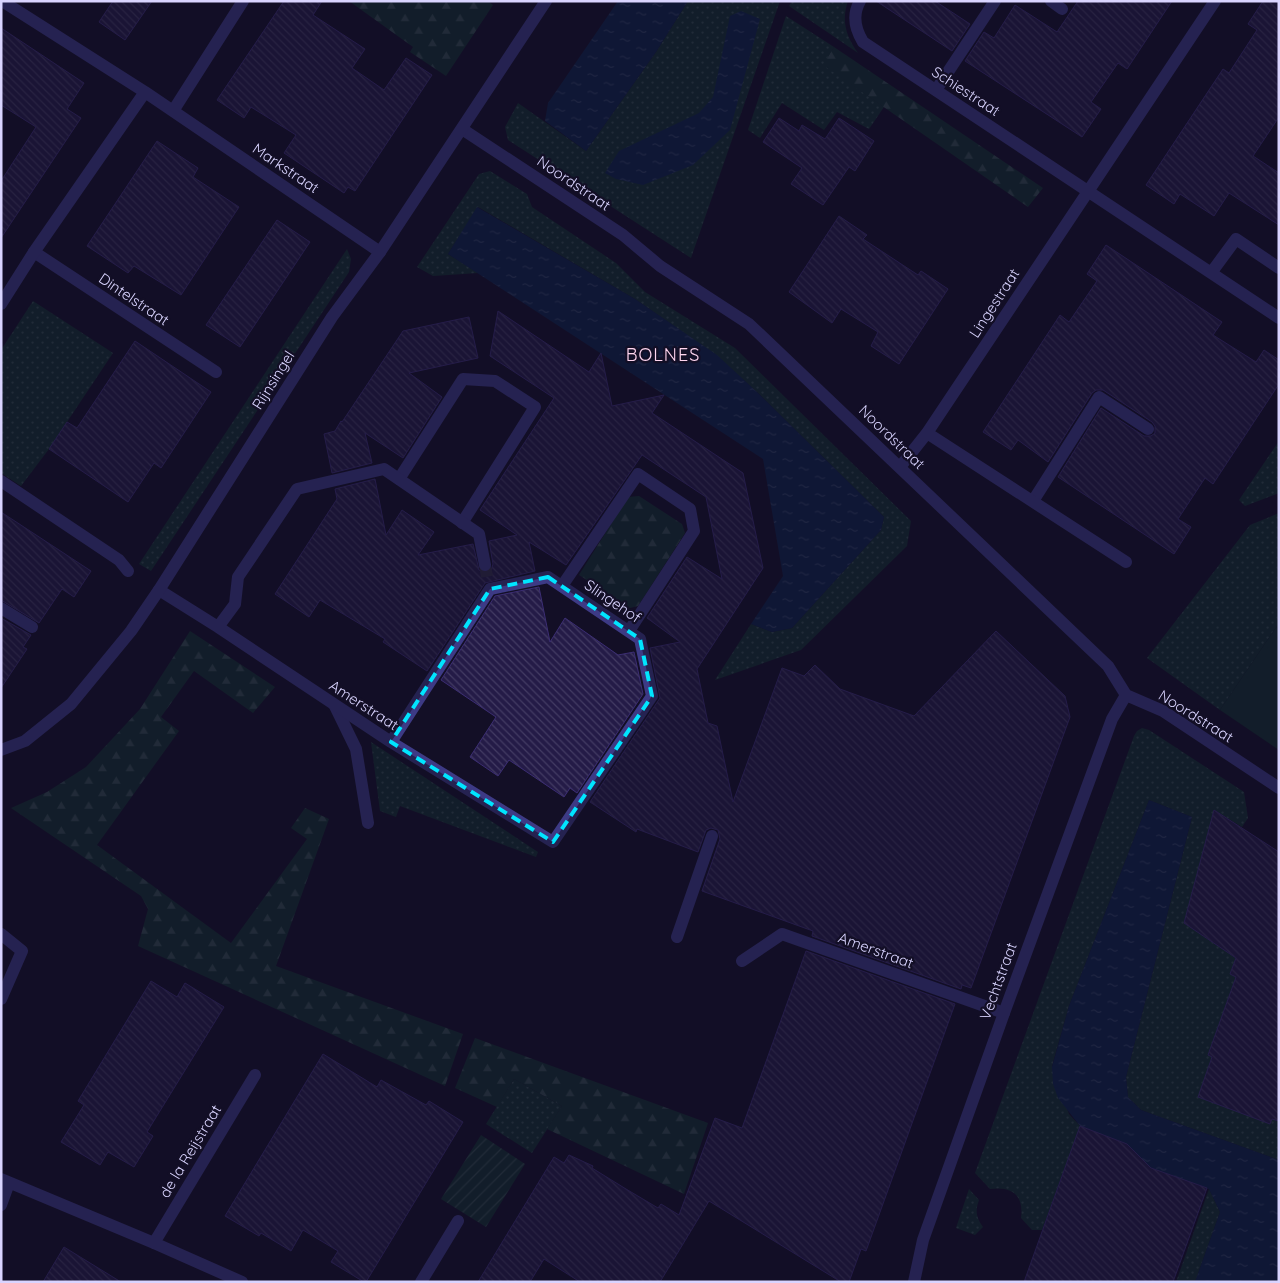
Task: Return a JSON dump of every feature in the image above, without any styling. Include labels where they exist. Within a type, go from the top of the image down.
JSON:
[{"type":"street","name":"Markstraat","points":[[2,1],[145,92],[380,252]]},
{"type":"street","points":[[173,111],[243,1]]},
{"type":"street","name":"Rijnsingel","points":[[1,750],[25,741],[72,704],[131,630],[160,590],[332,317],[380,252],[546,1]]},
{"type":"street","name":"Schiestraat","points":[[860,1],[857,6],[855,19],[857,32],[862,42],[1088,190]]},
{"type":"street","points":[[936,90],[995,1]]},
{"type":"street","points":[[1051,1],[1062,9]]},
{"type":"street","name":"Lingestraat","points":[[900,467],[928,433],[1215,1]]},
{"type":"street","points":[[1,304],[34,252],[145,92]]},
{"type":"street","name":"Noordstraat","points":[[462,129],[623,235],[660,266],[749,324],[1108,666],[1126,695],[1164,711],[1279,788]]},
{"type":"street","points":[[1088,190],[1279,318]]},
{"type":"street","points":[[1211,273],[1236,239],[1279,268]]},
{"type":"street","name":"Dintelstraat","points":[[34,252],[216,372]]},
{"type":"street","points":[[399,479],[463,379],[495,380],[534,407],[462,523]]},
{"type":"street","points":[[1033,500],[1099,397],[1148,429]]},
{"type":"street","points":[[928,433],[1126,562]]},
{"type":"street","points":[[218,627],[235,604],[238,577],[297,489],[384,469],[479,534],[487,577],[391,742]]},
{"type":"street","points":[[562,586],[638,474],[690,509],[694,531],[629,631]]},
{"type":"street","points":[[1,481],[119,560],[128,570]]},
{"type":"street","name":"Slingehof","points":[[487,577],[548,577],[640,639],[652,696],[553,842]]},
{"type":"street","name":"Amerstraat","points":[[160,590],[391,742],[553,842]]},
{"type":"street","points":[[1,608],[32,627]]},
{"type":"street","name":"Vechtstraat","points":[[914,1282],[923,1240],[1004,1013],[1112,719],[1126,695]]},
{"type":"street","points":[[335,706],[356,749],[368,823]]},
{"type":"street","points":[[677,937],[712,836]]},
{"type":"street","points":[[1,934],[22,951],[1,999]]},
{"type":"street","name":"Amerstraat","points":[[742,961],[782,934],[1004,1013]]},
{"type":"street","name":"de la Reijstraat","points":[[154,1243],[255,1075]]},
{"type":"street","points":[[1,1205],[5,1181],[242,1282]]},
{"type":"street","points":[[420,1282],[458,1221]]},
{"type":"highlighted area","points":[[548,577],[640,639],[652,696],[553,842],[391,742],[490,589]]},
{"type":"green space","points":[[349,1],[488,1],[493,5],[446,76],[410,52],[413,47]]},
{"type":"green space","points":[[688,1],[780,1],[691,258],[508,140],[505,127],[518,103],[586,151],[656,52]]},
{"type":"green space","points":[[792,1],[848,1],[845,15],[846,28],[850,41],[858,53],[789,6]]},
{"type":"green space","points":[[786,16],[834,47],[824,65],[884,107],[869,129],[837,112],[824,130],[782,103],[760,138],[748,130]]},
{"type":"green space","points":[[834,47],[1043,188],[1028,207],[823,65]]},
{"type":"green space","points":[[490,171],[527,194],[532,207],[616,263],[645,292],[735,348],[911,521],[907,546],[801,650],[715,680],[751,624],[772,632],[792,628],[881,530],[884,517],[758,393],[716,355],[635,299],[478,207],[448,254],[478,273],[433,276],[417,267],[479,174]]},
{"type":"green space","points":[[347,249],[351,259],[349,272],[151,571],[139,564]]},
{"type":"green space","points":[[33,301],[113,353],[49,449],[21,486],[1,473],[1,350]]},
{"type":"green space","points":[[1279,441],[1279,493],[1245,506],[1239,500]]},
{"type":"green space","points":[[639,496],[682,524],[685,533],[638,606],[630,608],[579,575],[628,497]]},
{"type":"green space","points":[[1279,513],[1279,623],[1220,710],[1147,658],[1250,525]]},
{"type":"green space","points":[[1279,623],[1279,750],[1220,710]]},
{"type":"green space","points":[[190,631],[275,687],[253,713],[194,671],[161,717],[179,731],[97,845],[231,943],[307,839],[291,828],[305,808],[329,819],[276,966],[463,1034],[445,1086],[138,946],[148,909],[141,896],[11,808],[47,792],[86,767],[140,709]]},
{"type":"green space","points":[[1142,728],[1149,730],[1244,792],[1248,818],[1242,827],[1214,810],[1184,923],[1236,958],[1230,974],[1236,977],[1208,1055],[1212,1057],[1270,1123],[1272,1119],[1279,1121],[1279,1160],[1141,1110],[1128,1097],[1126,1077],[1192,817],[1149,800],[1069,1006],[1052,1066],[1069,1114],[1080,1126],[1042,1230],[1032,1230],[1021,1218],[1021,1203],[1015,1194],[1005,1189],[990,1189],[975,1173],[1134,736]]},
{"type":"green space","points":[[371,742],[538,852],[536,857],[400,806],[396,817],[380,811]]},
{"type":"green space","points":[[475,1038],[708,1123],[684,1194],[547,1129],[562,1106],[514,1079],[497,1107],[455,1088]]},
{"type":"green space","points":[[514,1079],[562,1106],[532,1153],[486,1124]]},
{"type":"green space","points":[[481,1135],[525,1164],[486,1227],[441,1199]]},
{"type":"green space","points":[[969,1189],[979,1200],[977,1214],[983,1227],[975,1235],[956,1228]]},
{"type":"green space","points":[[1209,1189],[1220,1212],[1195,1282],[1176,1282]]},
{"type":"water","points":[[618,1],[688,1],[656,52],[586,151],[545,121],[548,103]]},
{"type":"water","points":[[741,11],[760,19],[730,130],[693,165],[643,185],[616,179],[605,173],[619,151],[699,113],[713,97],[730,16]]},
{"type":"water","points":[[477,207],[635,299],[717,355],[884,517],[881,530],[792,628],[772,632],[751,624],[783,576],[763,459],[448,254]]},
{"type":"water","points":[[1149,800],[1192,817],[1126,1077],[1128,1097],[1141,1110],[1279,1160],[1279,1282],[1195,1282],[1220,1212],[1209,1189],[1151,1168],[1127,1144],[1080,1126],[1058,1098],[1053,1084],[1052,1067],[1069,1006]]},
{"type":"building","points":[[113,1],[152,1],[125,40],[99,22]]},
{"type":"building","points":[[284,1],[322,1],[313,15],[365,49],[352,68],[384,90],[406,58],[432,75],[355,191],[348,187],[344,193],[284,153],[296,135],[251,107],[244,118],[217,100]]},
{"type":"building","points":[[876,1],[935,1],[970,24],[952,51]]},
{"type":"building","points":[[1078,1],[1172,1],[1127,69],[1118,63],[1091,102],[1101,109],[1082,137],[965,61],[984,32],[994,38],[1015,5],[1057,32]]},
{"type":"building","points":[[1263,1],[1279,1],[1279,117],[1253,156],[1279,173],[1279,225],[1229,193],[1214,216],[1180,194],[1174,204],[1146,185],[1223,69],[1229,73],[1257,30],[1248,24]]},
{"type":"building","points":[[1,28],[84,83],[67,109],[81,118],[1,238],[1,181],[36,127],[1,105]]},
{"type":"building","points":[[779,118],[799,131],[802,125],[825,139],[839,118],[874,141],[855,171],[849,167],[823,205],[791,184],[802,168],[763,142]]},
{"type":"building","points":[[157,141],[198,168],[193,177],[239,207],[181,295],[134,266],[128,273],[87,246]]},
{"type":"building","points":[[839,216],[867,235],[863,239],[918,275],[921,271],[948,289],[899,364],[871,346],[878,332],[841,309],[832,323],[789,292]]},
{"type":"building","points":[[277,220],[310,242],[240,347],[206,325]]},
{"type":"building","points":[[1106,245],[1222,322],[1213,335],[1256,362],[1264,350],[1279,360],[1279,384],[1213,484],[1205,478],[1178,519],[1191,527],[1174,554],[1058,477],[1101,408],[1144,436],[1151,436],[1155,433],[1155,426],[1152,422],[1103,390],[1096,390],[1092,393],[1048,462],[1018,440],[1011,450],[983,432],[1060,315],[1069,322],[1097,281],[1087,274]]},
{"type":"building","points":[[498,311],[589,372],[601,353],[612,406],[664,395],[652,413],[743,473],[763,568],[697,669],[708,723],[717,726],[733,802],[782,668],[804,676],[815,665],[840,689],[914,716],[996,631],[1065,696],[1070,717],[971,988],[962,985],[961,989],[812,936],[813,931],[702,891],[720,839],[718,830],[711,828],[706,830],[698,852],[637,829],[636,832],[590,802],[660,698],[650,648],[680,642],[647,618],[687,557],[722,579],[706,497],[642,455],[566,565],[529,542],[535,571],[485,583],[427,671],[383,642],[385,639],[320,600],[309,617],[275,594],[337,499],[335,489],[375,479],[386,535],[402,510],[434,532],[418,555],[473,544],[479,570],[486,573],[491,571],[493,564],[489,541],[517,535],[480,510],[554,398],[490,356]]},
{"type":"building","points":[[469,317],[478,358],[409,373],[442,397],[403,458],[365,433],[372,463],[332,473],[324,434],[335,431],[342,422],[403,331]]},
{"type":"building","points":[[135,341],[211,392],[161,468],[154,463],[128,502],[49,449],[67,422],[77,428]]},
{"type":"building","points":[[1,512],[91,571],[74,597],[62,589],[39,623],[1,600]]},
{"type":"building","points":[[539,587],[550,642],[565,618],[618,655],[634,652],[643,694],[577,793],[570,788],[564,797],[509,760],[498,776],[470,757],[496,717],[441,680],[495,596]]},
{"type":"building","points":[[1,618],[31,635],[23,647],[27,649],[1,688]]},
{"type":"building","points":[[1214,810],[1279,852],[1279,1121],[1272,1119],[1270,1124],[1198,1097],[1212,1057],[1208,1055],[1236,977],[1230,974],[1236,958],[1184,923]]},
{"type":"building","points":[[806,951],[955,1004],[866,1251],[861,1249],[849,1282],[841,1282],[709,1201],[660,1282],[580,1282],[544,1259],[530,1282],[478,1282],[554,1157],[564,1163],[569,1155],[593,1166],[592,1168],[658,1208],[661,1204],[679,1215],[715,1118],[742,1128]]},
{"type":"building","points":[[151,981],[177,997],[185,983],[224,1007],[147,1132],[153,1136],[134,1167],[108,1152],[100,1165],[61,1142],[84,1105],[78,1101]]},
{"type":"building","points":[[323,1054],[377,1087],[381,1080],[426,1105],[429,1101],[463,1122],[366,1282],[331,1262],[338,1251],[303,1230],[291,1251],[261,1233],[259,1236],[225,1216]]},
{"type":"building","points":[[1080,1126],[1127,1144],[1151,1168],[1207,1188],[1173,1282],[1024,1282]]},
{"type":"building","points":[[64,1247],[121,1282],[43,1282]]},
{"type":"tunnel","points":[[485,565],[487,577]]},
{"type":"district","name":"BOLNES","points":[[663,354]]}]
